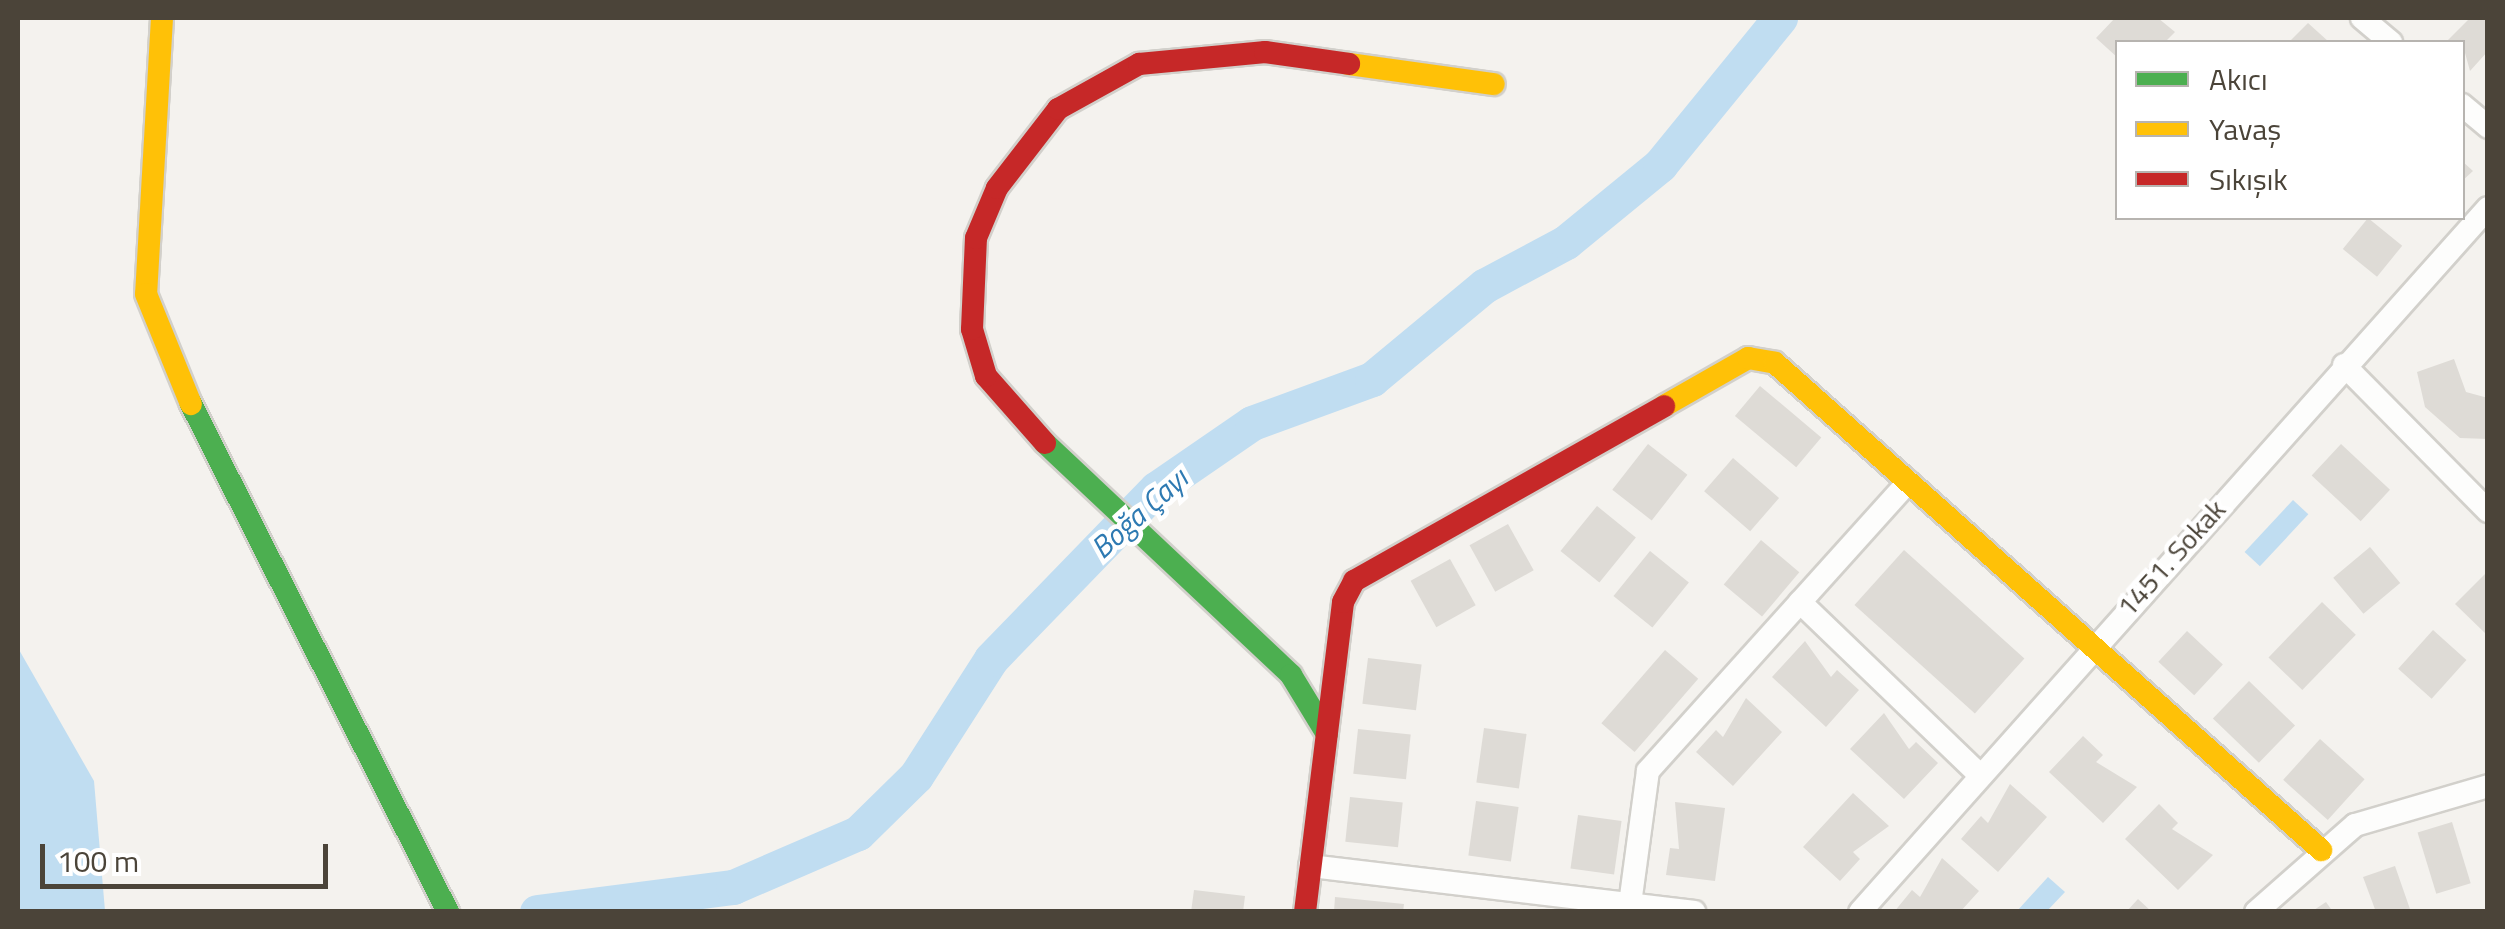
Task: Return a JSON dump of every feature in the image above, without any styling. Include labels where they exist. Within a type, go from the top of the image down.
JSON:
[{"type":"street","points":[[162,18],[146,294],[164,352],[448,911]]},
{"type":"street","points":[[2362,18],[2389,40]]},
{"type":"street","points":[[1326,734],[1291,676],[1013,412],[986,376],[972,329],[976,238],[997,188],[1058,109],[1099,80],[1188,52],[1265,52],[1494,84]]},
{"type":"street","points":[[2465,108],[2488,127]]},
{"type":"street","name":"1451. Sokak","points":[[1860,912],[2092,646],[2488,208]]},
{"type":"street","points":[[1305,912],[1343,602],[1354,581],[1748,358],[1775,363],[2321,850]]},
{"type":"street","points":[[2344,366],[2488,511]]},
{"type":"street","points":[[1630,904],[1648,771],[1908,482]]},
{"type":"street","points":[[1800,602],[1980,775]]},
{"type":"street","points":[[2256,912],[2321,850],[2355,825],[2488,786]]},
{"type":"street","points":[[1310,866],[1694,912]]},
{"type":"water","points":[[2293,500],[2308,514],[2260,566],[2245,552]]},
{"type":"water","points":[[18,648],[94,781],[105,911],[18,911]]},
{"type":"water","points":[[2048,877],[2065,892],[2047,911],[2017,911]]},
{"type":"building","points":[[2115,18],[2158,18],[2175,32],[2167,40],[2115,40],[2115,55],[2096,38]]},
{"type":"building","points":[[2470,18],[2488,18],[2488,51],[2470,71],[2465,40],[2448,40]]},
{"type":"building","points":[[2308,23],[2327,40],[2291,40]]},
{"type":"building","points":[[2366,220],[2402,246],[2377,277],[2343,249]]},
{"type":"building","points":[[2454,359],[2466,392],[2488,398],[2488,439],[2460,438],[2425,407],[2417,372]]},
{"type":"building","points":[[1760,386],[1821,437],[1796,467],[1735,416]]},
{"type":"building","points":[[1648,444],[1687,475],[1652,520],[1612,490]]},
{"type":"building","points":[[2341,444],[2390,490],[2361,521],[2312,475]]},
{"type":"building","points":[[1733,458],[1779,498],[1750,531],[1704,491]]},
{"type":"building","points":[[1597,506],[1636,537],[1599,583],[1560,551]]},
{"type":"building","points":[[1508,524],[1534,570],[1495,592],[1470,545]]},
{"type":"building","points":[[1761,540],[1799,572],[1762,617],[1724,584]]},
{"type":"building","points":[[2370,547],[2400,583],[2363,614],[2333,578]]},
{"type":"building","points":[[1904,550],[2024,658],[1975,713],[1854,605]]},
{"type":"building","points":[[1650,551],[1689,582],[1652,628],[1613,596]]},
{"type":"building","points":[[1450,559],[1476,605],[1436,627],[1411,581]]},
{"type":"building","points":[[2488,571],[2488,636],[2455,604]]},
{"type":"building","points":[[2322,602],[2356,635],[2302,690],[2269,657]]},
{"type":"building","points":[[2433,630],[2466,660],[2432,699],[2398,669]]},
{"type":"building","points":[[2187,631],[2223,664],[2194,695],[2158,662]]},
{"type":"building","points":[[1805,641],[1831,677],[1837,670],[1859,690],[1826,727],[1772,677]]},
{"type":"building","points":[[1665,650],[1698,679],[1635,752],[1601,723]]},
{"type":"building","points":[[1368,658],[1422,665],[1416,710],[1362,704]]},
{"type":"building","points":[[2249,681],[2295,725],[2259,763],[2213,718]]},
{"type":"building","points":[[1746,698],[1782,732],[1733,786],[1696,752],[1716,730],[1723,737]]},
{"type":"building","points":[[1884,713],[1909,749],[1916,742],[1938,763],[1904,799],[1850,749]]},
{"type":"building","points":[[1484,728],[1527,734],[1519,788],[1476,782]]},
{"type":"building","points":[[1358,729],[1411,735],[1406,779],[1353,774]]},
{"type":"building","points":[[2083,736],[2103,755],[2096,762],[2137,787],[2103,823],[2049,772]]},
{"type":"building","points":[[2320,739],[2365,779],[2328,820],[2283,780]]},
{"type":"building","points":[[2010,784],[2047,817],[1998,872],[1961,839],[1981,816],[1988,823]]},
{"type":"building","points":[[1853,793],[1889,826],[1853,852],[1860,859],[1840,881],[1803,847]]},
{"type":"building","points":[[1350,797],[1403,803],[1398,847],[1345,842]]},
{"type":"building","points":[[1476,801],[1519,807],[1511,861],[1468,855]]},
{"type":"building","points":[[1675,802],[1725,808],[1715,881],[1666,875],[1670,848],[1679,849]]},
{"type":"building","points":[[2159,804],[2178,823],[2172,829],[2213,855],[2178,890],[2125,839]]},
{"type":"building","points":[[1578,815],[1622,821],[1614,875],[1570,868]]},
{"type":"building","points":[[2452,822],[2471,883],[2436,894],[2418,833]]},
{"type":"building","points":[[1942,858],[1979,891],[1960,912],[1894,912],[1912,890],[1920,897]]},
{"type":"building","points":[[2395,866],[2411,912],[2376,912],[2363,877]]},
{"type":"building","points":[[1194,890],[1245,896],[1243,912],[1191,912]]},
{"type":"building","points":[[1335,897],[1404,904],[1403,912],[1334,912]]},
{"type":"building","points":[[2138,899],[2152,912],[2126,912]]},
{"type":"building","points":[[2326,902],[2333,912],[2311,912]]},
{"type":"waterway","name":"Boğa Çayı","points":[[537,912],[733,887],[858,833],[916,776],[991,659],[1156,489],[1252,423],[1372,379],[1484,286],[1566,242],[1660,165],[1780,18]]},
{"type":"traffic: fast","points":[[191,404],[448,912]]},
{"type":"traffic: fast","points":[[1045,443],[1291,675],[1327,734]]},
{"type":"traffic: slow","points":[[162,18],[146,294],[191,404]]},
{"type":"traffic: slow","points":[[1349,64],[1494,84]]},
{"type":"traffic: slow","points":[[1664,406],[1748,358],[1775,363],[2321,850]]},
{"type":"traffic: jam","points":[[1045,443],[986,376],[972,329],[976,238],[997,188],[1058,109],[1139,64],[1265,52],[1349,64]]},
{"type":"traffic: jam","points":[[1305,912],[1343,602],[1354,581],[1664,406]]}]
